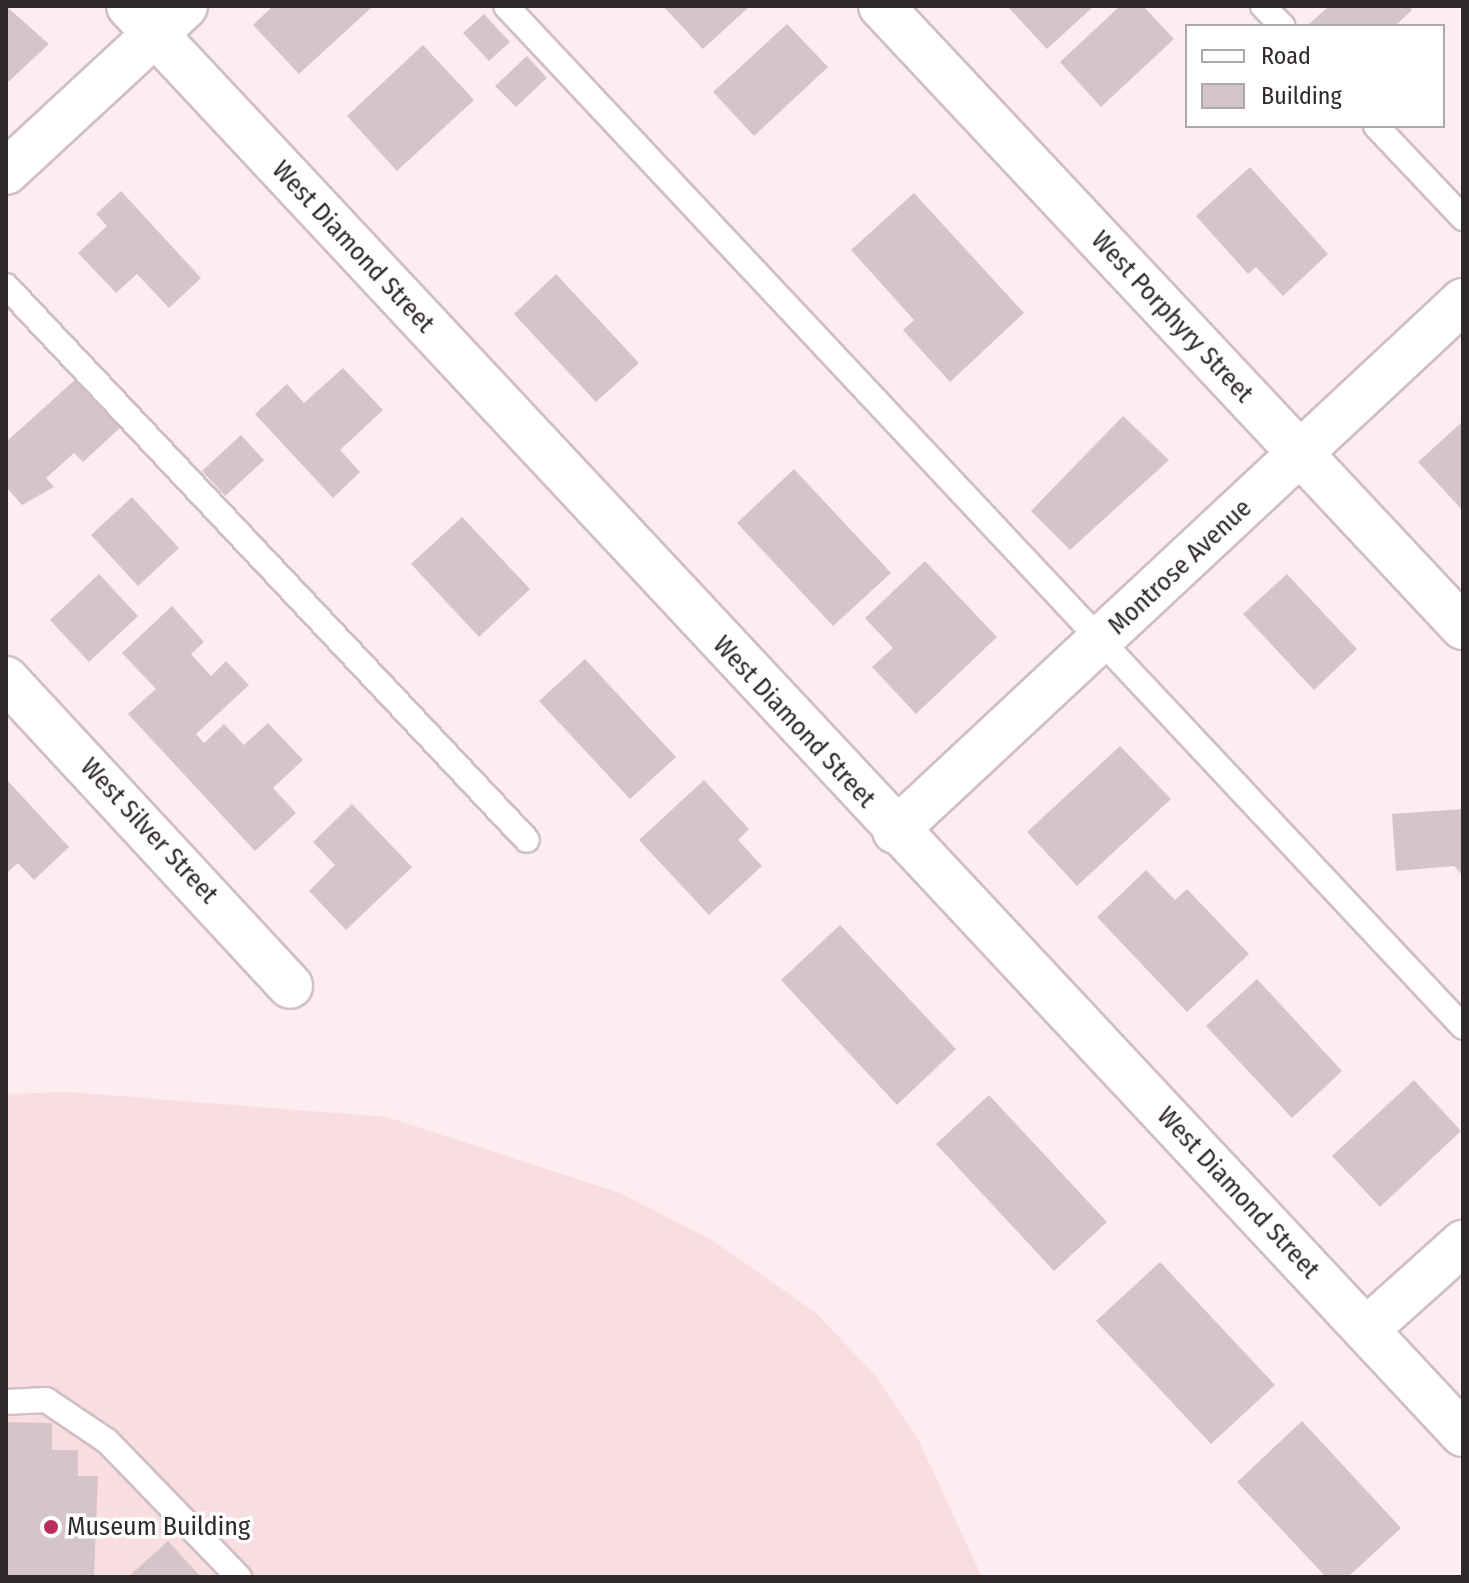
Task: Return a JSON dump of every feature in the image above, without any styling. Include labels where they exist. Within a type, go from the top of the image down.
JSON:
[{"type":"street","name":"West Porphyry Street","points":[[881,6],[1463,627]]},
{"type":"street","points":[[6,172],[156,15]]},
{"type":"street","name":"West Diamond Street","points":[[156,15],[895,831],[1463,1434]]},
{"type":"street","name":"Montrose Avenue","points":[[895,831],[1463,301]]},
{"type":"street","name":"West Silver Street","points":[[6,679],[290,986]]},
{"type":"street","points":[[1367,1329],[1463,1243]]},
{"type":"lane","points":[[506,6],[1463,1027]]},
{"type":"lane","points":[[1263,6],[1280,24]]},
{"type":"lane","points":[[1378,128],[1463,218]]},
{"type":"lane","points":[[6,286],[527,840]]},
{"type":"lane","points":[[6,1402],[46,1400],[107,1441],[239,1577]]},
{"type":"shaded area","points":[[68,1092],[387,1117],[620,1193],[712,1240],[816,1313],[875,1375],[919,1441],[982,1577],[6,1577],[6,1094]]},
{"type":"building","points":[[6,6],[49,44],[6,84]]},
{"type":"building","points":[[273,6],[371,8],[299,74],[253,25]]},
{"type":"building","points":[[663,6],[750,6],[703,49]]},
{"type":"building","points":[[1007,6],[1094,6],[1047,49]]},
{"type":"building","points":[[1120,6],[1143,6],[1174,39],[1101,107],[1060,62]]},
{"type":"building","points":[[1329,6],[1409,6],[1412,10],[1397,24],[1309,24]]},
{"type":"building","points":[[484,14],[510,42],[489,61],[463,33]]},
{"type":"building","points":[[787,24],[828,67],[754,136],[713,92]]},
{"type":"building","points":[[423,45],[474,100],[397,171],[347,116]]},
{"type":"building","points":[[527,56],[547,78],[516,107],[495,86]]},
{"type":"building","points":[[1250,167],[1328,254],[1283,296],[1256,267],[1248,274],[1196,216]]},
{"type":"building","points":[[121,191],[201,278],[169,308],[137,274],[116,293],[78,253],[107,226],[96,214]]},
{"type":"building","points":[[914,193],[1024,313],[950,382],[903,330],[914,320],[851,250]]},
{"type":"building","points":[[556,274],[639,363],[596,402],[514,314]]},
{"type":"building","points":[[343,368],[383,410],[340,450],[360,472],[333,498],[255,414],[287,384],[304,403]]},
{"type":"building","points":[[78,377],[122,426],[83,462],[74,453],[46,478],[54,487],[22,505],[6,487],[6,442]]},
{"type":"building","points":[[1123,416],[1169,460],[1070,550],[1031,511]]},
{"type":"building","points":[[1463,421],[1463,511],[1418,462]]},
{"type":"building","points":[[241,435],[264,460],[225,496],[202,471]]},
{"type":"building","points":[[794,469],[891,573],[833,626],[737,523]]},
{"type":"building","points":[[132,497],[179,548],[138,586],[91,535]]},
{"type":"building","points":[[462,517],[530,589],[479,637],[411,564]]},
{"type":"building","points":[[925,561],[997,637],[916,714],[872,667],[893,648],[865,618]]},
{"type":"building","points":[[99,574],[138,616],[89,662],[50,620]]},
{"type":"building","points":[[1287,574],[1357,649],[1314,690],[1243,614]]},
{"type":"building","points":[[172,606],[204,642],[191,654],[211,676],[226,661],[249,685],[196,734],[204,743],[224,724],[244,745],[268,723],[303,760],[273,788],[296,813],[255,851],[128,714],[156,689],[122,653]]},
{"type":"building","points":[[585,659],[676,757],[630,799],[539,701]]},
{"type":"building","points":[[1120,746],[1171,799],[1077,886],[1027,832]]},
{"type":"building","points":[[6,779],[69,847],[34,880],[18,863],[6,874]]},
{"type":"building","points":[[704,780],[749,829],[738,840],[762,866],[709,915],[639,840]]},
{"type":"building","points":[[352,804],[412,867],[346,930],[309,891],[335,865],[313,842]]},
{"type":"building","points":[[1463,809],[1463,876],[1454,866],[1396,871],[1392,814]]},
{"type":"building","points":[[1146,870],[1175,900],[1187,889],[1249,954],[1187,1012],[1097,917]]},
{"type":"building","points":[[840,925],[956,1049],[897,1105],[781,980]]},
{"type":"building","points":[[1257,979],[1342,1071],[1292,1118],[1206,1026]]},
{"type":"building","points":[[1414,1080],[1461,1131],[1380,1207],[1332,1156]]},
{"type":"building","points":[[989,1095],[1107,1222],[1054,1271],[936,1144]]},
{"type":"building","points":[[1160,1262],[1275,1385],[1211,1444],[1096,1321]]},
{"type":"building","points":[[1302,1421],[1401,1528],[1348,1577],[1326,1577],[1237,1482]]},
{"type":"building","name":"Museum Building","points":[[6,1422],[52,1423],[52,1450],[78,1450],[78,1476],[98,1476],[94,1577],[6,1577]]},
{"type":"building","points":[[168,1541],[201,1577],[128,1577]]},
{"type":"place","name":"Museum Building","points":[[51,1527]]}]
